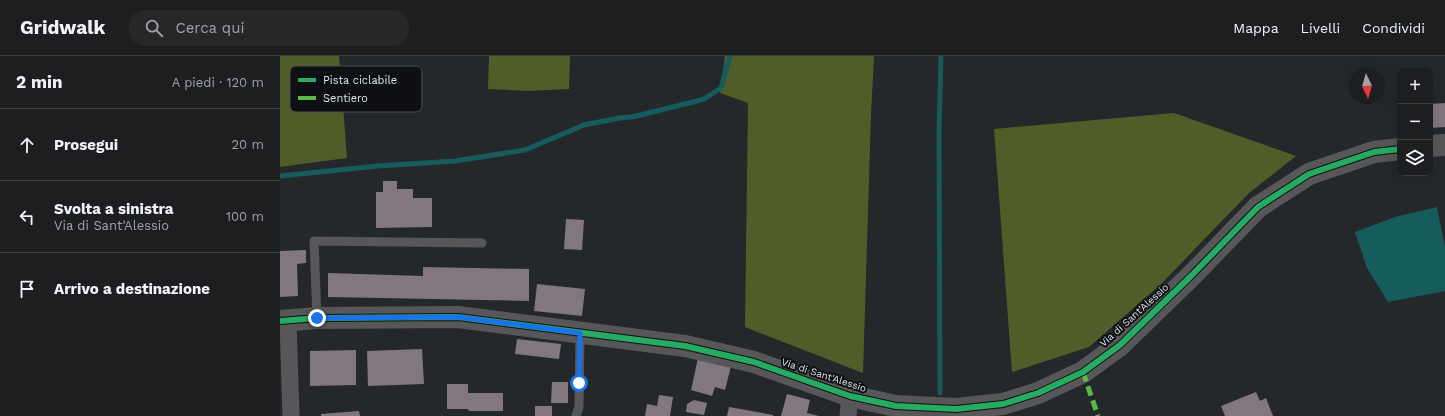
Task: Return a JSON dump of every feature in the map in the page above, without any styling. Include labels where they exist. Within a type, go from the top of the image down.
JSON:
[{"type":"street","points":[[1433,146],[1445,145]]},
{"type":"street","name":"Via di Sant'Alessio","points":[[284,321],[317,318],[458,317],[686,346],[746,360],[849,406],[896,406],[956,409],[1003,404],[1038,393],[1083,372],[1120,345],[1192,275],[1258,207],[1309,174],[1374,152],[1397,149]]},
{"type":"street","points":[[284,321],[291,416]]},
{"type":"lane","points":[[317,318],[314,241],[482,243]]},
{"type":"lane","points":[[576,416],[579,407],[580,333]]},
{"type":"green space","points":[[280,56],[339,56],[340,66],[290,66],[290,112],[343,112],[347,158],[280,167]]},
{"type":"green space","points":[[489,56],[570,56],[569,89],[529,91],[488,89]]},
{"type":"green space","points":[[725,56],[874,56],[863,373],[745,327],[748,103],[720,93]]},
{"type":"green space","points":[[1174,113],[1296,156],[1249,193],[1160,285],[1089,347],[1012,372],[994,129]]},
{"type":"water","points":[[1437,207],[1445,247],[1445,291],[1388,302],[1367,268],[1355,232],[1395,217]]},
{"type":"building","points":[[1445,103],[1445,127],[1433,128],[1433,104]]},
{"type":"building","points":[[383,181],[397,181],[397,189],[413,189],[413,198],[432,198],[432,227],[376,228],[376,192],[383,192]]},
{"type":"building","points":[[566,219],[584,220],[582,250],[564,249]]},
{"type":"building","points":[[306,250],[306,263],[297,264],[298,296],[280,297],[280,251]]},
{"type":"building","points":[[423,267],[529,269],[529,301],[328,297],[328,273],[423,276]]},
{"type":"building","points":[[537,284],[585,289],[582,316],[534,311]]},
{"type":"building","points":[[517,339],[561,344],[559,359],[515,354]]},
{"type":"building","points":[[422,349],[424,384],[368,386],[367,351]]},
{"type":"building","points":[[356,350],[356,385],[310,386],[310,351]]},
{"type":"building","points":[[698,358],[731,366],[725,390],[715,387],[712,396],[691,390]]},
{"type":"building","points":[[552,382],[568,382],[568,403],[551,403]]},
{"type":"building","points":[[447,384],[468,384],[468,393],[503,393],[503,411],[469,411],[468,409],[447,409]]},
{"type":"building","points":[[1256,392],[1260,401],[1266,398],[1273,416],[1225,416],[1221,406]]},
{"type":"building","points":[[787,394],[810,400],[807,413],[819,416],[781,416]]},
{"type":"building","points":[[659,395],[673,397],[670,416],[645,416],[647,404],[657,406]]},
{"type":"building","points":[[694,400],[707,403],[704,415],[686,412],[687,404]]},
{"type":"building","points":[[535,406],[552,406],[552,416],[535,416]]},
{"type":"building","points":[[729,407],[773,415],[773,416],[727,416]]},
{"type":"building","points":[[359,411],[360,416],[321,416],[321,414]]},
{"type":"waterway","points":[[280,176],[378,166],[455,161],[525,150],[584,125],[632,117],[704,99],[721,88],[730,56]]},
{"type":"waterway","points":[[940,393],[939,133],[941,56]]},
{"type":"marked path","points":[[1083,372],[1098,416]]},
{"type":"cycle path","points":[[280,321],[317,318],[458,317],[685,346],[754,362],[850,396],[896,406],[956,409],[1003,404],[1038,393],[1083,372],[1120,345],[1192,275],[1258,207],[1309,174],[1374,152],[1397,149]]},
{"type":"route","points":[[317,318],[458,317],[580,333],[579,383]]}]
